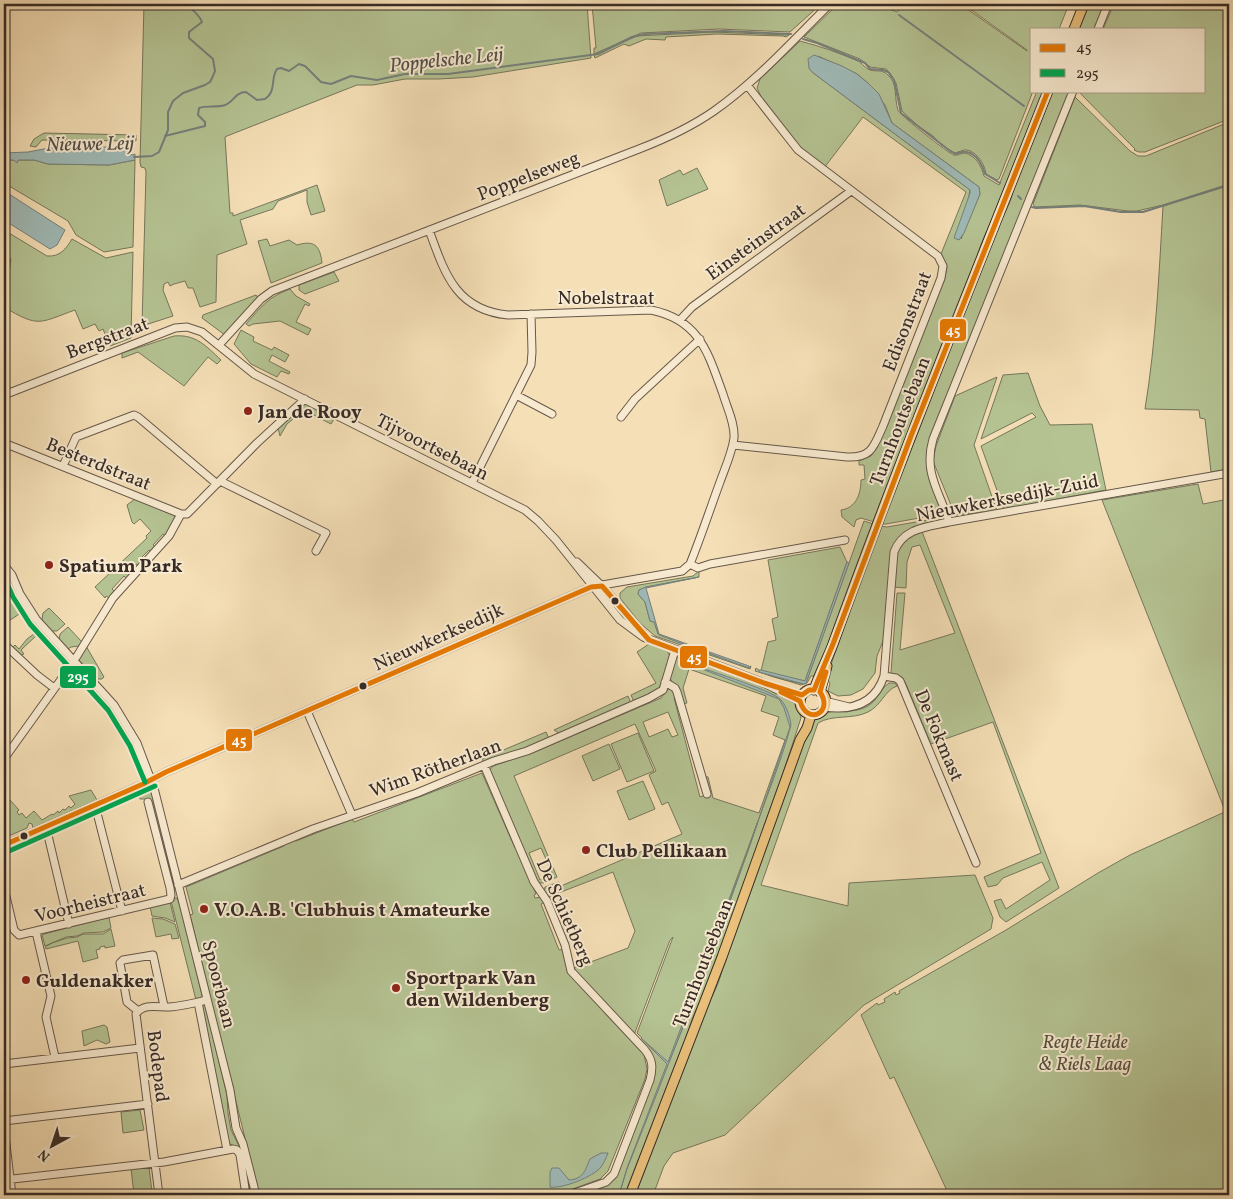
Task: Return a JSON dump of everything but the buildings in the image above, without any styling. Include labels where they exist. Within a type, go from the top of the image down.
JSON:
[{"type":"main road","points":[[1074,28],[1084,4]]},
{"type":"main road","name":"Turnhoutsebaan","points":[[817,691],[876,524],[1048,92]]},
{"type":"main road","points":[[806,691],[817,691],[824,696],[825,704],[819,713],[808,714],[800,706],[801,698],[806,691]]},
{"type":"main road","name":"Turnhoutsebaan","points":[[630,1195],[722,957],[808,714]]},
{"type":"street","name":"Poppelseweg","points":[[219,345],[261,299],[272,291],[673,135],[713,111],[747,85],[830,4]]},
{"type":"street","points":[[1098,28],[1108,4]]},
{"type":"street","name":"Edisonstraat","points":[[733,445],[855,458],[865,456],[874,446],[934,300],[943,270],[938,256],[798,150],[747,85]]},
{"type":"street","points":[[949,522],[930,471],[929,457],[933,439],[1073,92]]},
{"type":"street","name":"Einsteinstraat","points":[[680,320],[692,307],[851,191]]},
{"type":"street","name":"Nobelstraat","points":[[429,230],[450,282],[474,306],[494,313],[508,315],[646,310],[662,313],[680,320],[700,339],[708,353],[733,424],[733,445],[690,564]]},
{"type":"street","points":[[472,483],[531,365],[531,314]]},
{"type":"street","name":"Bergstraat","points":[[4,395],[175,328],[195,328],[208,335],[219,345]]},
{"type":"street","points":[[621,417],[635,399],[700,339]]},
{"type":"street","name":"Tijvoortsebaan","points":[[219,345],[254,374],[531,514],[544,526],[571,558],[620,620],[642,637],[759,680],[776,688],[786,696],[801,698]]},
{"type":"street","points":[[516,396],[552,414]]},
{"type":"street","points":[[4,759],[74,660],[113,598],[169,536],[181,514],[187,514],[257,443],[305,399]]},
{"type":"street","points":[[62,466],[76,437],[134,415],[219,482],[326,533],[316,551]]},
{"type":"street","name":"Besterdstraat","points":[[4,443],[181,514]]},
{"type":"street","name":"Nieuwkerksedijk-Zuid","points":[[884,676],[892,563],[896,548],[911,532],[949,522],[1229,473]]},
{"type":"street","name":"Nieuwkerksedijk","points":[[4,845],[593,587],[682,571],[690,564],[698,568],[845,540]]},
{"type":"street","name":"Tijvoortsebaan","points":[[571,558],[602,586],[649,640]]},
{"type":"street","name":"Spoorbaan","points":[[4,566],[12,575],[20,594],[36,619],[108,697],[137,743],[152,779],[233,1104],[236,1128],[243,1144],[256,1195]]},
{"type":"street","points":[[4,644],[54,688]]},
{"type":"street","name":"Wim Rötherlaan","points":[[178,885],[276,843],[417,792],[484,765],[527,751],[649,698],[663,690],[675,650]]},
{"type":"street","points":[[825,704],[839,709],[863,703],[875,695],[884,676]]},
{"type":"street","name":"De Fokmast","points":[[884,676],[896,678],[900,682],[976,863]]},
{"type":"street","points":[[665,682],[675,688],[677,692],[707,794]]},
{"type":"street","points":[[307,711],[352,815]]},
{"type":"street","name":"De Schietberg","points":[[484,765],[534,882],[547,902],[565,945],[571,971],[645,1050],[651,1060],[650,1080],[614,1174],[606,1182],[569,1195]]},
{"type":"street","name":"Voorheistraat","points":[[4,888],[14,930],[17,935],[170,900],[172,895],[148,802]]},
{"type":"street","points":[[95,805],[122,911]]},
{"type":"street","points":[[46,827],[69,924]]},
{"type":"street","points":[[36,932],[51,996],[46,1017],[55,1057]]},
{"type":"street","points":[[138,1011],[127,1002],[120,963],[123,960],[153,955],[164,1006]]},
{"type":"street","name":"Bodepad","points":[[159,1195],[140,1048],[138,1011],[143,1008],[159,1005],[169,1007],[207,1000]]},
{"type":"street","name":"Spoorbaan","points":[[198,1002],[227,1150]]},
{"type":"street","points":[[4,1064],[140,1048]]},
{"type":"street","points":[[4,1121],[148,1104]]},
{"type":"street","points":[[4,1127],[7,1180],[12,1195]]},
{"type":"street","points":[[7,1180],[155,1162],[235,1149],[240,1155],[246,1195]]},
{"type":"green space","points":[[144,4],[587,4],[591,58],[473,77],[405,79],[373,85],[357,85],[225,137],[230,213],[233,213],[233,216],[317,185],[325,211],[311,215],[307,202],[307,190],[278,201],[273,209],[240,220],[247,244],[217,255],[216,302],[200,307],[193,288],[188,288],[185,281],[170,286],[168,282],[164,284],[163,290],[173,316],[142,326],[146,172],[145,168],[141,167],[140,162]]},
{"type":"green space","points":[[592,4],[821,4],[790,32],[719,29],[641,33],[594,54],[594,48],[596,48]]},
{"type":"green space","points":[[838,4],[877,4],[897,12],[903,4],[960,4],[1027,51],[963,4],[1069,4],[1059,28],[1030,28],[1030,92],[1033,92],[997,180],[986,174],[982,162],[972,152],[964,150],[955,153],[941,145],[933,136],[918,126],[902,111],[896,83],[886,69],[870,67],[860,59],[804,37]]},
{"type":"green space","points":[[1088,4],[1106,4],[1096,28],[1077,28]]},
{"type":"green space","points":[[1114,4],[1229,4],[1229,119],[1145,152],[1134,150],[1079,92],[1206,92],[1206,28],[1103,28]]},
{"type":"green space","points":[[713,32],[789,35],[786,37],[717,34],[666,37],[665,40],[646,39],[629,46],[624,44],[595,58],[594,55],[637,36]]},
{"type":"green space","points":[[800,41],[858,61],[870,70],[884,72],[891,78],[898,110],[901,113],[950,153],[955,155],[965,153],[972,156],[980,165],[984,176],[999,185],[1037,92],[1046,92],[996,213],[981,244],[976,263],[874,522],[861,518],[856,520],[854,527],[842,517],[841,510],[854,503],[859,495],[861,480],[865,479],[864,465],[859,465],[859,461],[871,456],[877,448],[945,278],[947,267],[941,254],[966,192],[863,117],[824,168],[800,148],[765,105],[757,88],[760,79]],"holes":[[[818,56],[857,74],[869,84],[885,105],[892,123],[979,187],[980,194],[961,239],[970,190],[809,68]]]},
{"type":"green space","points":[[1052,92],[1071,92],[931,439],[927,469],[930,482],[945,516],[936,515],[880,524],[995,231],[1010,201],[1015,182]]},
{"type":"green space","points":[[1075,97],[1130,151],[1138,156],[1146,156],[1229,122],[1229,184],[1163,205],[1137,211],[1080,205],[1035,207],[1033,204]]},
{"type":"green space","points":[[44,133],[136,135],[136,141],[42,140],[36,147],[30,146],[34,139]]},
{"type":"green space","points":[[4,160],[34,160],[48,164],[109,165],[135,160],[133,247],[104,252],[76,235],[68,221],[4,183]]},
{"type":"green space","points":[[697,168],[708,189],[667,206],[659,180],[680,170],[683,175]]},
{"type":"green space","points":[[1229,185],[1229,469],[1211,472],[1205,419],[1200,418],[1199,410],[1145,409],[1154,333],[1163,206]]},
{"type":"green space","points":[[4,230],[47,256],[62,252],[72,239],[106,258],[133,252],[131,338],[110,346],[103,329],[99,331],[95,324],[83,329],[75,310],[54,318],[32,321],[4,307],[11,259],[4,258]]},
{"type":"green space","points":[[267,239],[270,246],[289,240],[297,245],[308,243],[315,245],[320,252],[322,263],[271,283],[258,241]]},
{"type":"green space","points":[[334,272],[339,281],[305,294],[299,290],[299,285]]},
{"type":"green space","points":[[290,289],[296,296],[310,304],[309,306],[305,304],[296,322],[311,329],[308,335],[280,321],[249,326],[246,324],[270,299]]},
{"type":"green space","points":[[256,295],[258,298],[225,335],[202,318],[203,315]]},
{"type":"green space","points":[[241,330],[254,337],[253,341],[272,350],[274,347],[289,355],[285,362],[272,355],[269,361],[290,372],[289,374],[281,371],[277,377],[251,364],[234,344]]},
{"type":"green space","points":[[174,336],[195,339],[221,360],[217,364],[208,357],[184,386],[138,352],[122,358],[122,353]]},
{"type":"green space","points":[[1028,373],[1040,406],[1050,425],[1092,424],[1106,490],[1004,509],[981,446],[1036,417],[1032,413],[981,439],[1003,375]]},
{"type":"green space","points":[[997,377],[974,445],[997,511],[955,515],[933,461],[936,446],[955,396]]},
{"type":"green space","points":[[306,404],[333,416],[334,419],[331,424],[304,410],[287,424],[280,436],[278,428],[301,406]]},
{"type":"green space","points":[[1198,484],[1203,504],[1229,499],[1229,805],[1224,808],[1102,500]]},
{"type":"green space","points":[[135,499],[174,514],[175,519],[166,537],[163,534],[153,545],[156,547],[152,552],[149,550],[139,560],[142,562],[139,566],[136,564],[128,572],[131,575],[127,579],[124,576],[112,589],[114,591],[109,598],[106,596],[105,598],[95,587],[147,538],[146,536],[151,531],[140,519],[134,524],[132,522],[127,505]]},
{"type":"green space","points":[[933,519],[937,523],[899,539],[885,636],[877,656],[875,673],[863,689],[851,695],[838,696],[828,691],[830,683],[826,679],[879,526],[887,527]]},
{"type":"green space","points":[[864,521],[873,524],[816,676],[811,676],[807,683],[801,685],[782,679],[806,683]]},
{"type":"green space","points":[[921,529],[1059,888],[1006,922],[1000,917],[994,901],[1001,899],[1006,909],[1050,880],[1042,862],[1003,878],[997,885],[988,887],[984,877],[1041,853],[993,722],[931,744],[906,684],[902,677],[891,673],[897,593],[905,593],[900,650],[955,633],[920,545],[912,547],[907,562],[906,588],[894,587],[897,552],[904,541]]},
{"type":"green space","points":[[840,547],[847,562],[805,681],[761,671],[768,642],[776,640],[772,619],[778,617],[768,560]]},
{"type":"green space","points":[[699,571],[699,577],[639,590],[638,594],[645,602],[650,621],[654,622],[658,634],[690,647],[749,667],[751,666],[750,669],[655,636],[640,623],[620,598],[620,593],[627,587],[693,576]]},
{"type":"green space","points":[[4,574],[8,583],[46,636],[44,638],[39,633],[21,650],[24,654],[21,655],[12,648],[15,645],[19,649],[27,639],[38,631],[24,611],[4,624],[4,606],[11,599],[4,589]]},
{"type":"green space","points":[[49,608],[65,624],[57,631],[51,631],[42,620],[43,613]]},
{"type":"green space","points":[[68,627],[82,642],[79,646],[68,649],[59,640],[60,634]]},
{"type":"green space","points":[[649,644],[667,651],[670,656],[659,689],[634,702],[631,695],[656,683],[637,652]]},
{"type":"green space","points":[[86,646],[104,677],[102,679],[96,679],[78,659]]},
{"type":"green space","points":[[681,656],[751,681],[797,703],[801,718],[758,850],[627,1195],[603,1195],[605,1192],[600,1187],[606,1184],[653,1074],[639,1041],[642,1038],[637,1033],[673,937],[670,940],[634,1035],[572,969],[628,948],[635,931],[613,872],[548,897],[544,891],[545,887],[559,882],[561,886],[682,834],[668,802],[662,805],[649,775],[656,771],[635,724],[514,776],[557,877],[550,880],[548,877],[553,875],[541,848],[529,853],[540,880],[545,878],[546,882],[536,882],[489,771],[493,766],[539,750],[661,698],[668,689],[672,689],[676,697],[674,698],[700,797],[709,794],[704,776],[708,777],[713,798],[759,813],[785,740],[773,735],[779,717],[761,711],[766,696],[689,669],[683,688],[687,703],[683,704],[678,686],[670,678],[676,658]],"holes":[[[668,712],[678,735],[672,737],[668,729],[649,737],[643,722]],[[758,821],[704,972],[669,1062]]]},
{"type":"green space","points":[[756,668],[761,671],[768,675],[755,671]]},
{"type":"green space","points":[[889,683],[895,683],[897,686],[889,691],[868,712],[856,716],[824,720],[818,723],[761,885],[848,906],[849,883],[975,875],[993,918],[991,929],[864,1005],[725,1135],[673,1153],[664,1166],[653,1195],[634,1195],[706,1007],[718,984],[724,959],[811,721],[825,713],[853,711],[868,706]]},
{"type":"green space","points":[[628,696],[631,703],[560,734],[554,730]]},
{"type":"green space","points":[[104,704],[109,704],[129,736],[142,768],[120,730],[101,707]]},
{"type":"green space","points":[[546,732],[549,739],[526,749],[484,763],[482,759]]},
{"type":"green space","points":[[638,733],[654,771],[627,782],[611,744]]},
{"type":"green space","points":[[609,744],[620,769],[593,781],[582,756]]},
{"type":"green space","name":"Sportpark Van den Wildenberg","points":[[482,773],[515,848],[517,848],[536,894],[534,895],[535,898],[541,897],[545,902],[541,904],[559,950],[564,949],[567,966],[604,1009],[603,1011],[644,1055],[647,1069],[645,1079],[608,1171],[600,1179],[556,1195],[259,1195],[190,915],[193,914],[186,887],[284,846],[284,844],[293,840],[296,841],[352,819],[354,822]]},
{"type":"green space","points":[[643,781],[655,809],[629,820],[617,791]]},
{"type":"green space","points":[[147,789],[152,794],[169,859],[173,885],[171,885],[149,799],[140,799],[137,791]]},
{"type":"green space","points":[[91,790],[97,800],[33,828],[32,824],[29,823],[27,828],[4,838],[4,792],[7,797],[6,799],[10,800],[19,810],[17,812],[19,815],[22,813],[26,818],[34,811],[42,820],[58,811],[59,813],[63,809],[65,810],[69,806],[71,808],[75,804],[69,796]]},
{"type":"green space","name":"Regte Heide & Riels Laag","points":[[1229,810],[1229,1195],[949,1195],[894,1077],[890,1079],[861,1015],[877,1003],[878,1005],[885,1002],[884,999],[895,992],[896,995],[900,993],[899,991],[1006,930],[1130,855]]},
{"type":"green space","points":[[174,898],[177,898],[182,912],[202,995],[196,1000],[171,901],[174,901]]},
{"type":"green space","points":[[170,902],[175,922],[152,916],[150,906]]},
{"type":"green space","points":[[109,917],[111,928],[103,932],[84,933],[66,937],[45,946],[42,935],[44,934]]},
{"type":"green space","points":[[152,918],[163,919],[175,924],[179,938],[172,939],[171,934],[156,937]]},
{"type":"green space","points":[[111,929],[115,946],[100,947],[100,949],[96,950],[98,958],[83,962],[78,941],[46,949],[45,947],[67,938],[83,934],[103,934]]},
{"type":"green space","points":[[205,1004],[227,1095],[231,1130],[242,1152],[252,1195],[248,1195],[235,1147],[229,1143],[202,1005]]},
{"type":"green space","points":[[104,1025],[107,1027],[110,1042],[106,1044],[97,1040],[84,1046],[82,1031]]},
{"type":"green space","points":[[140,1110],[144,1130],[123,1133],[121,1112]]},
{"type":"green space","points":[[149,1167],[152,1192],[134,1194],[131,1169]]},
{"type":"water","points":[[814,55],[857,74],[879,94],[892,123],[979,187],[980,194],[964,233],[959,240],[954,238],[970,190],[812,72],[809,68],[808,59]]},
{"type":"water","points":[[110,147],[123,149],[132,155],[135,154],[135,160],[109,165],[48,164],[34,160],[18,160],[17,163],[14,160],[4,160],[4,153],[28,152],[49,148]]},
{"type":"water","points":[[4,193],[9,194],[65,230],[57,245],[50,249],[4,220]]},
{"type":"water","points":[[847,562],[849,563],[806,683],[759,672],[761,670],[805,681]]},
{"type":"water","points":[[699,577],[646,588],[659,634],[749,666],[749,668],[659,635],[654,622],[650,621],[645,602],[638,594],[639,590],[646,587]]},
{"type":"water","points":[[684,662],[736,679],[765,691],[781,700],[787,709],[791,725],[760,817],[790,727],[784,708],[779,699]]},
{"type":"water","points":[[744,862],[692,1003],[627,1169],[619,1195],[627,1168],[667,1064],[642,1039],[668,1062]]},
{"type":"water","points":[[601,1153],[608,1153],[601,1167],[591,1175],[569,1184],[550,1187],[550,1172],[552,1168],[559,1168],[569,1180],[578,1178],[585,1170],[590,1159]]},
{"type":"waterway","name":"Nieuwe Leij","points":[[134,157],[152,156],[159,152],[168,130],[168,112],[173,101],[183,93],[210,82],[215,71],[213,59],[189,38],[189,32],[202,22],[188,4]]},
{"type":"waterway","points":[[899,15],[1024,106]]},
{"type":"waterway","name":"Poppelsche Leij","points":[[165,136],[205,126],[205,122],[198,115],[199,108],[225,105],[242,92],[246,92],[257,100],[265,99],[271,92],[277,69],[281,68],[289,71],[299,64],[305,66],[321,82],[331,84],[351,76],[377,80],[405,74],[448,74],[598,54],[632,37],[644,34],[724,31],[791,34]]},
{"type":"waterway","name":"Poppelsche Leij","points":[[803,39],[865,63],[870,69],[888,72],[894,80],[901,113],[955,154],[966,152],[974,155],[981,164],[985,174],[1000,183]]},
{"type":"waterway","name":"Poppelsche Leij","points":[[1032,207],[1084,206],[1121,212],[1143,212],[1229,185]]},
{"type":"waterway","name":"Poppelsche Leij","points":[[1018,196],[1021,199]]},
{"type":"transit line","name":"45","points":[[4,845],[166,772],[591,587],[602,586],[649,640],[764,683],[802,695],[809,690],[814,690],[911,436],[1048,92]]},
{"type":"transit line","name":"295","points":[[4,577],[13,597],[30,624],[108,710],[130,746],[145,782]]},
{"type":"transit line","name":"45","points":[[781,692],[800,701],[803,709],[808,713],[818,714],[824,706],[820,692],[826,672]]},
{"type":"transit line","name":"295","points":[[7,852],[155,786]]},
{"type":"place","name":"Jan de Rooy","points":[[248,411]]},
{"type":"place","name":"Spatium Park","points":[[49,565]]},
{"type":"place","name":"Club Pellikaan","points":[[586,850]]},
{"type":"place","name":"V.O.A.B. 'Clubhuis t Amateurke","points":[[204,909]]},
{"type":"place","name":"Guldenakker","points":[[26,980]]},
{"type":"place","name":"Sportpark Van den Wildenberg","points":[[396,988]]}]
